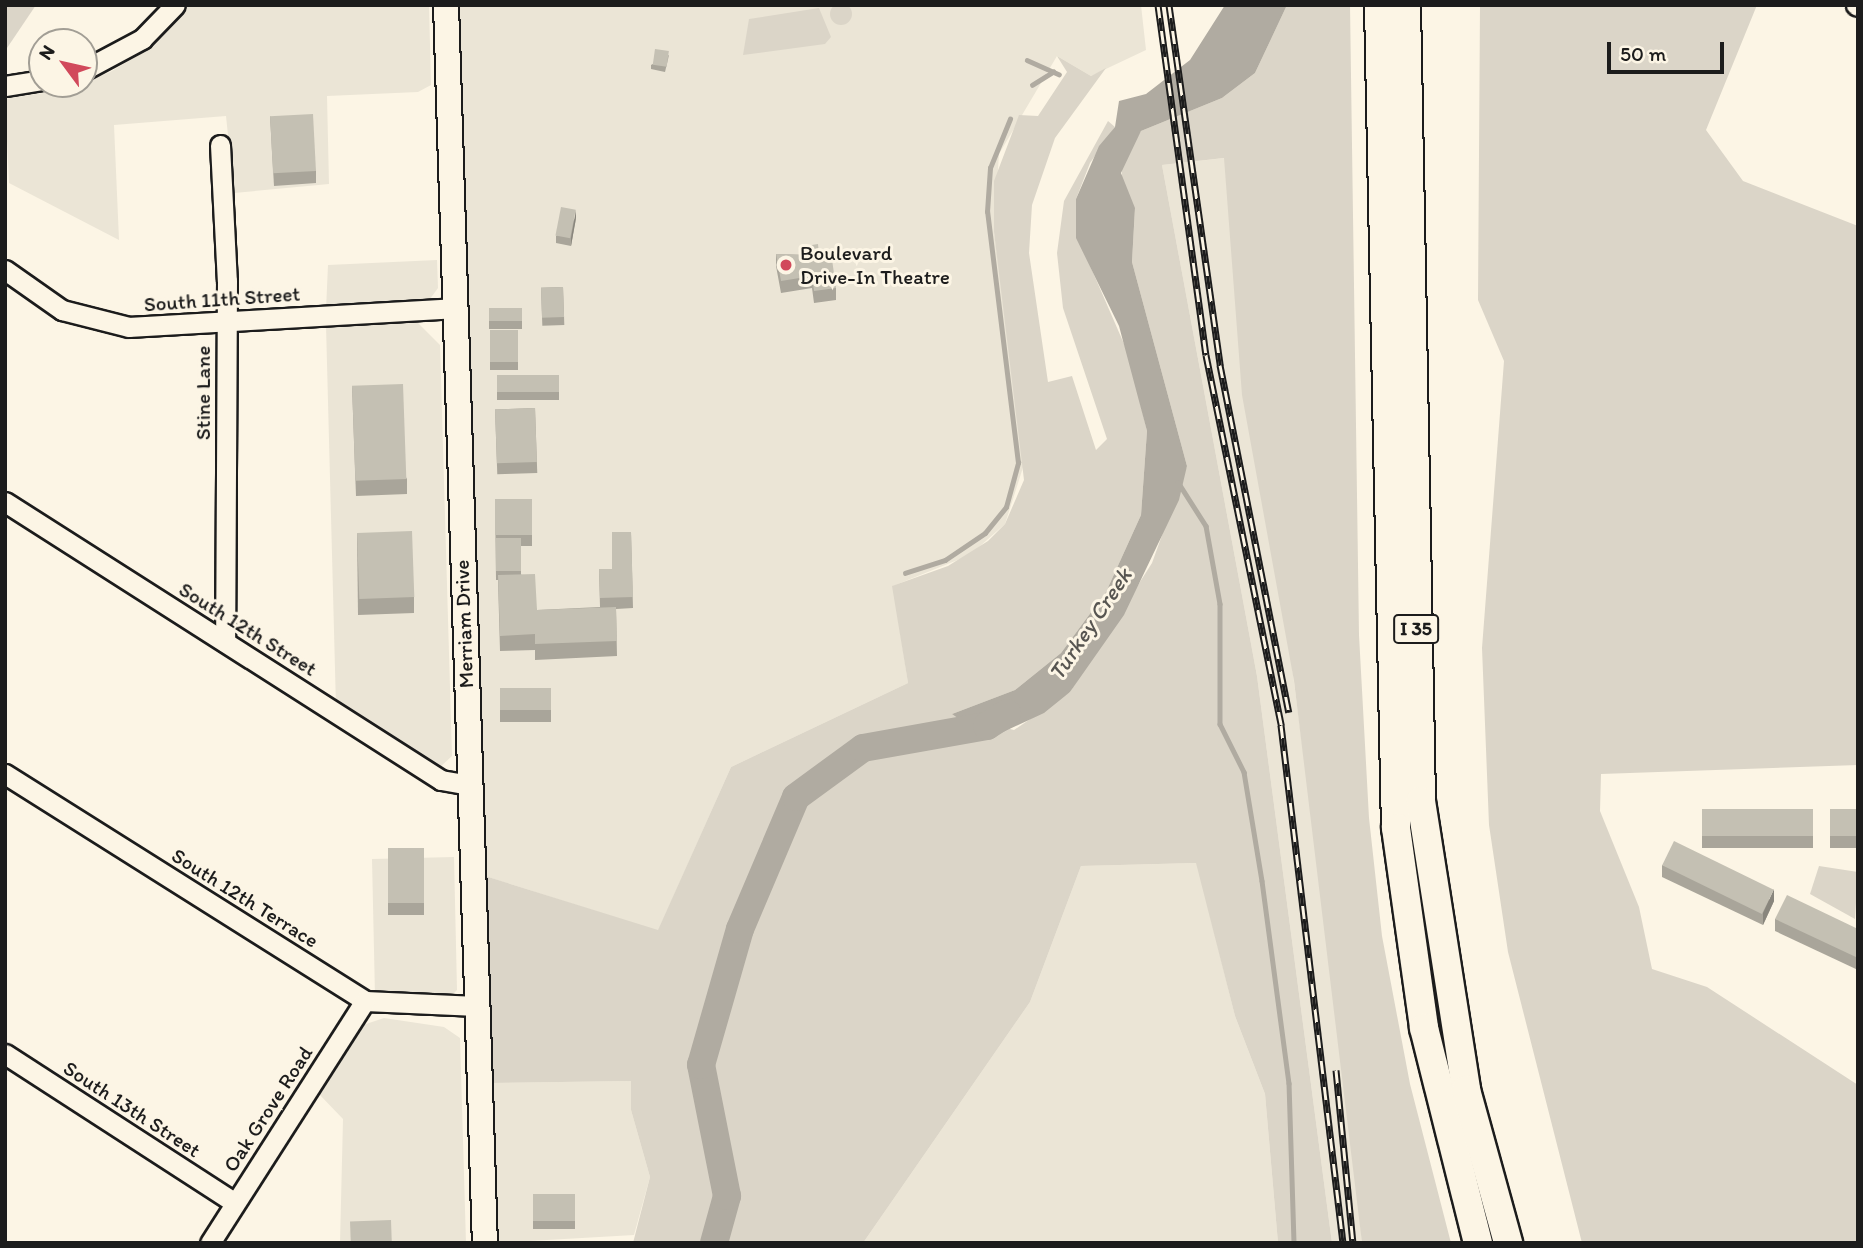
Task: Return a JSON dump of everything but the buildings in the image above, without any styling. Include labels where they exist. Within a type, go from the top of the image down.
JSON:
[{"type":"highway","name":"I 35","points":[[1379,5],[1396,828],[1424,1028],[1478,1243]]},
{"type":"highway","name":"I 35","points":[[1406,5],[1422,801],[1464,1078],[1508,1243]]},
{"type":"main road","name":"Merriam Drive","points":[[446,5],[468,785],[485,1243]]},
{"type":"street","points":[[98,63],[142,39],[175,5]]},
{"type":"street","points":[[5,86],[28,82]]},
{"type":"street","name":"Stine Lane","points":[[220,145],[226,320],[225,642]]},
{"type":"street","name":"South 11th Street","points":[[5,270],[62,310],[100,322],[174,327],[226,320],[456,308]]},
{"type":"street","name":"South 12th Street","points":[[5,502],[441,780],[468,785]]},
{"type":"street","name":"South 12th Terrace","points":[[5,774],[365,1001],[477,1006]]},
{"type":"street","name":"Oak Grove Road","points":[[210,1243],[365,1001]]},
{"type":"street","name":"South 13th Street","points":[[5,1055],[234,1202]]},
{"type":"shaded area","points":[[841,3],[849,6],[852,14],[849,22],[841,25],[833,22],[830,14],[833,6]]},
{"type":"shaded area","points":[[5,5],[36,5],[5,51]]},
{"type":"shaded area","points":[[189,5],[429,5],[431,85],[418,92],[327,96],[329,184],[234,193],[226,116],[114,125],[119,240],[9,183],[5,99],[28,95],[28,98],[98,98],[98,77],[144,52]]},
{"type":"shaded area","points":[[449,5],[1141,5],[1146,50],[1091,76],[1057,56],[999,154],[994,232],[1026,458],[1005,524],[970,555],[893,586],[908,683],[731,767],[658,931],[482,875]]},
{"type":"shaded area","points":[[1287,5],[1350,5],[1359,635],[1369,818],[1382,936],[1410,1084],[1451,1243],[1362,1243],[1294,681],[1242,395],[1224,158],[1162,165],[1257,676],[1332,1243],[1278,1243],[1265,1094],[1235,1016],[1196,863],[1081,866],[1030,1002],[863,1243],[633,1243],[650,1177],[631,1110],[631,1081],[489,1083],[482,875],[658,930],[731,767],[908,683],[892,586],[948,566],[988,541],[1005,524],[1024,480],[994,232],[994,181],[1019,115],[1038,116],[1067,72],[1057,56],[1091,76],[1106,68],[1055,138],[1032,205],[1029,253],[1048,382],[1072,376],[1096,450],[1107,439],[1063,308],[1057,253],[1064,201],[1108,121],[1115,127],[1090,163],[1076,199],[1088,261],[1128,353],[1147,431],[1141,515],[1106,592],[1061,653],[1015,690],[952,714],[1014,730],[1070,692],[1152,563],[1187,466],[1132,262],[1135,209],[1122,188],[1122,163],[1141,131],[1222,98],[1255,73]]},
{"type":"shaded area","points":[[1480,5],[1757,5],[1706,130],[1743,181],[1858,226],[1858,765],[1601,774],[1600,811],[1639,907],[1652,969],[1707,987],[1858,1085],[1858,1243],[1582,1243],[1508,952],[1489,825],[1482,648],[1504,361],[1478,300]]},
{"type":"shaded area","points":[[819,8],[831,37],[825,44],[743,55],[749,19]]},
{"type":"shaded area","points":[[1225,158],[1353,1130],[1362,1243],[1332,1243],[1257,676],[1162,165]]},
{"type":"shaded area","points":[[437,260],[438,288],[427,303],[326,310],[328,265]]},
{"type":"shaded area","points":[[418,323],[440,345],[452,756],[439,768],[336,707],[326,325]]},
{"type":"shaded area","points":[[454,857],[457,990],[450,997],[375,996],[372,859]]},
{"type":"shaded area","points":[[1197,863],[1235,1016],[1265,1094],[1278,1243],[863,1243],[1030,1002],[1081,866]]},
{"type":"shaded area","points":[[1819,866],[1858,872],[1855,919],[1810,894]]},
{"type":"shaded area","points":[[384,1018],[444,1027],[460,1038],[466,1243],[340,1243],[343,1119],[317,1092],[360,1026]]},
{"type":"shaded area","points":[[631,1081],[631,1110],[650,1177],[634,1235],[496,1243],[489,1083]]},
{"type":"water","points":[[1225,5],[1287,5],[1255,73],[1222,98],[1141,131],[1121,173],[1135,208],[1132,262],[1187,466],[1179,500],[1124,615],[1070,692],[1044,713],[988,739],[952,714],[1015,690],[1061,653],[1106,592],[1141,515],[1147,431],[1119,326],[1076,238],[1076,199],[1099,146],[1115,127],[1119,101],[1146,94],[1190,60]]},
{"type":"waterway","points":[[1027,60],[1059,74]]},
{"type":"waterway","points":[[1032,85],[1053,72]]},
{"type":"waterway","points":[[905,573],[945,560],[985,533],[1006,507],[1018,463],[987,212],[990,168],[1010,119]]},
{"type":"waterway","points":[[1178,482],[1206,526],[1220,604],[1220,724],[1244,772],[1262,881],[1289,1083],[1294,1243]]},
{"type":"waterway","name":"Turkey Creek","points":[[714,1243],[727,1196],[701,1065],[740,929],[796,797],[863,748],[987,726],[1007,713]]},
{"type":"railway","points":[[1158,5],[1206,355],[1281,725],[1343,1243]]},
{"type":"railway","points":[[1169,5],[1220,365],[1289,712]]},
{"type":"railway","points":[[1336,1070],[1353,1243]]},
{"type":"place","name":"Boulevard Drive-In Theatre","points":[[786,265]]}]
